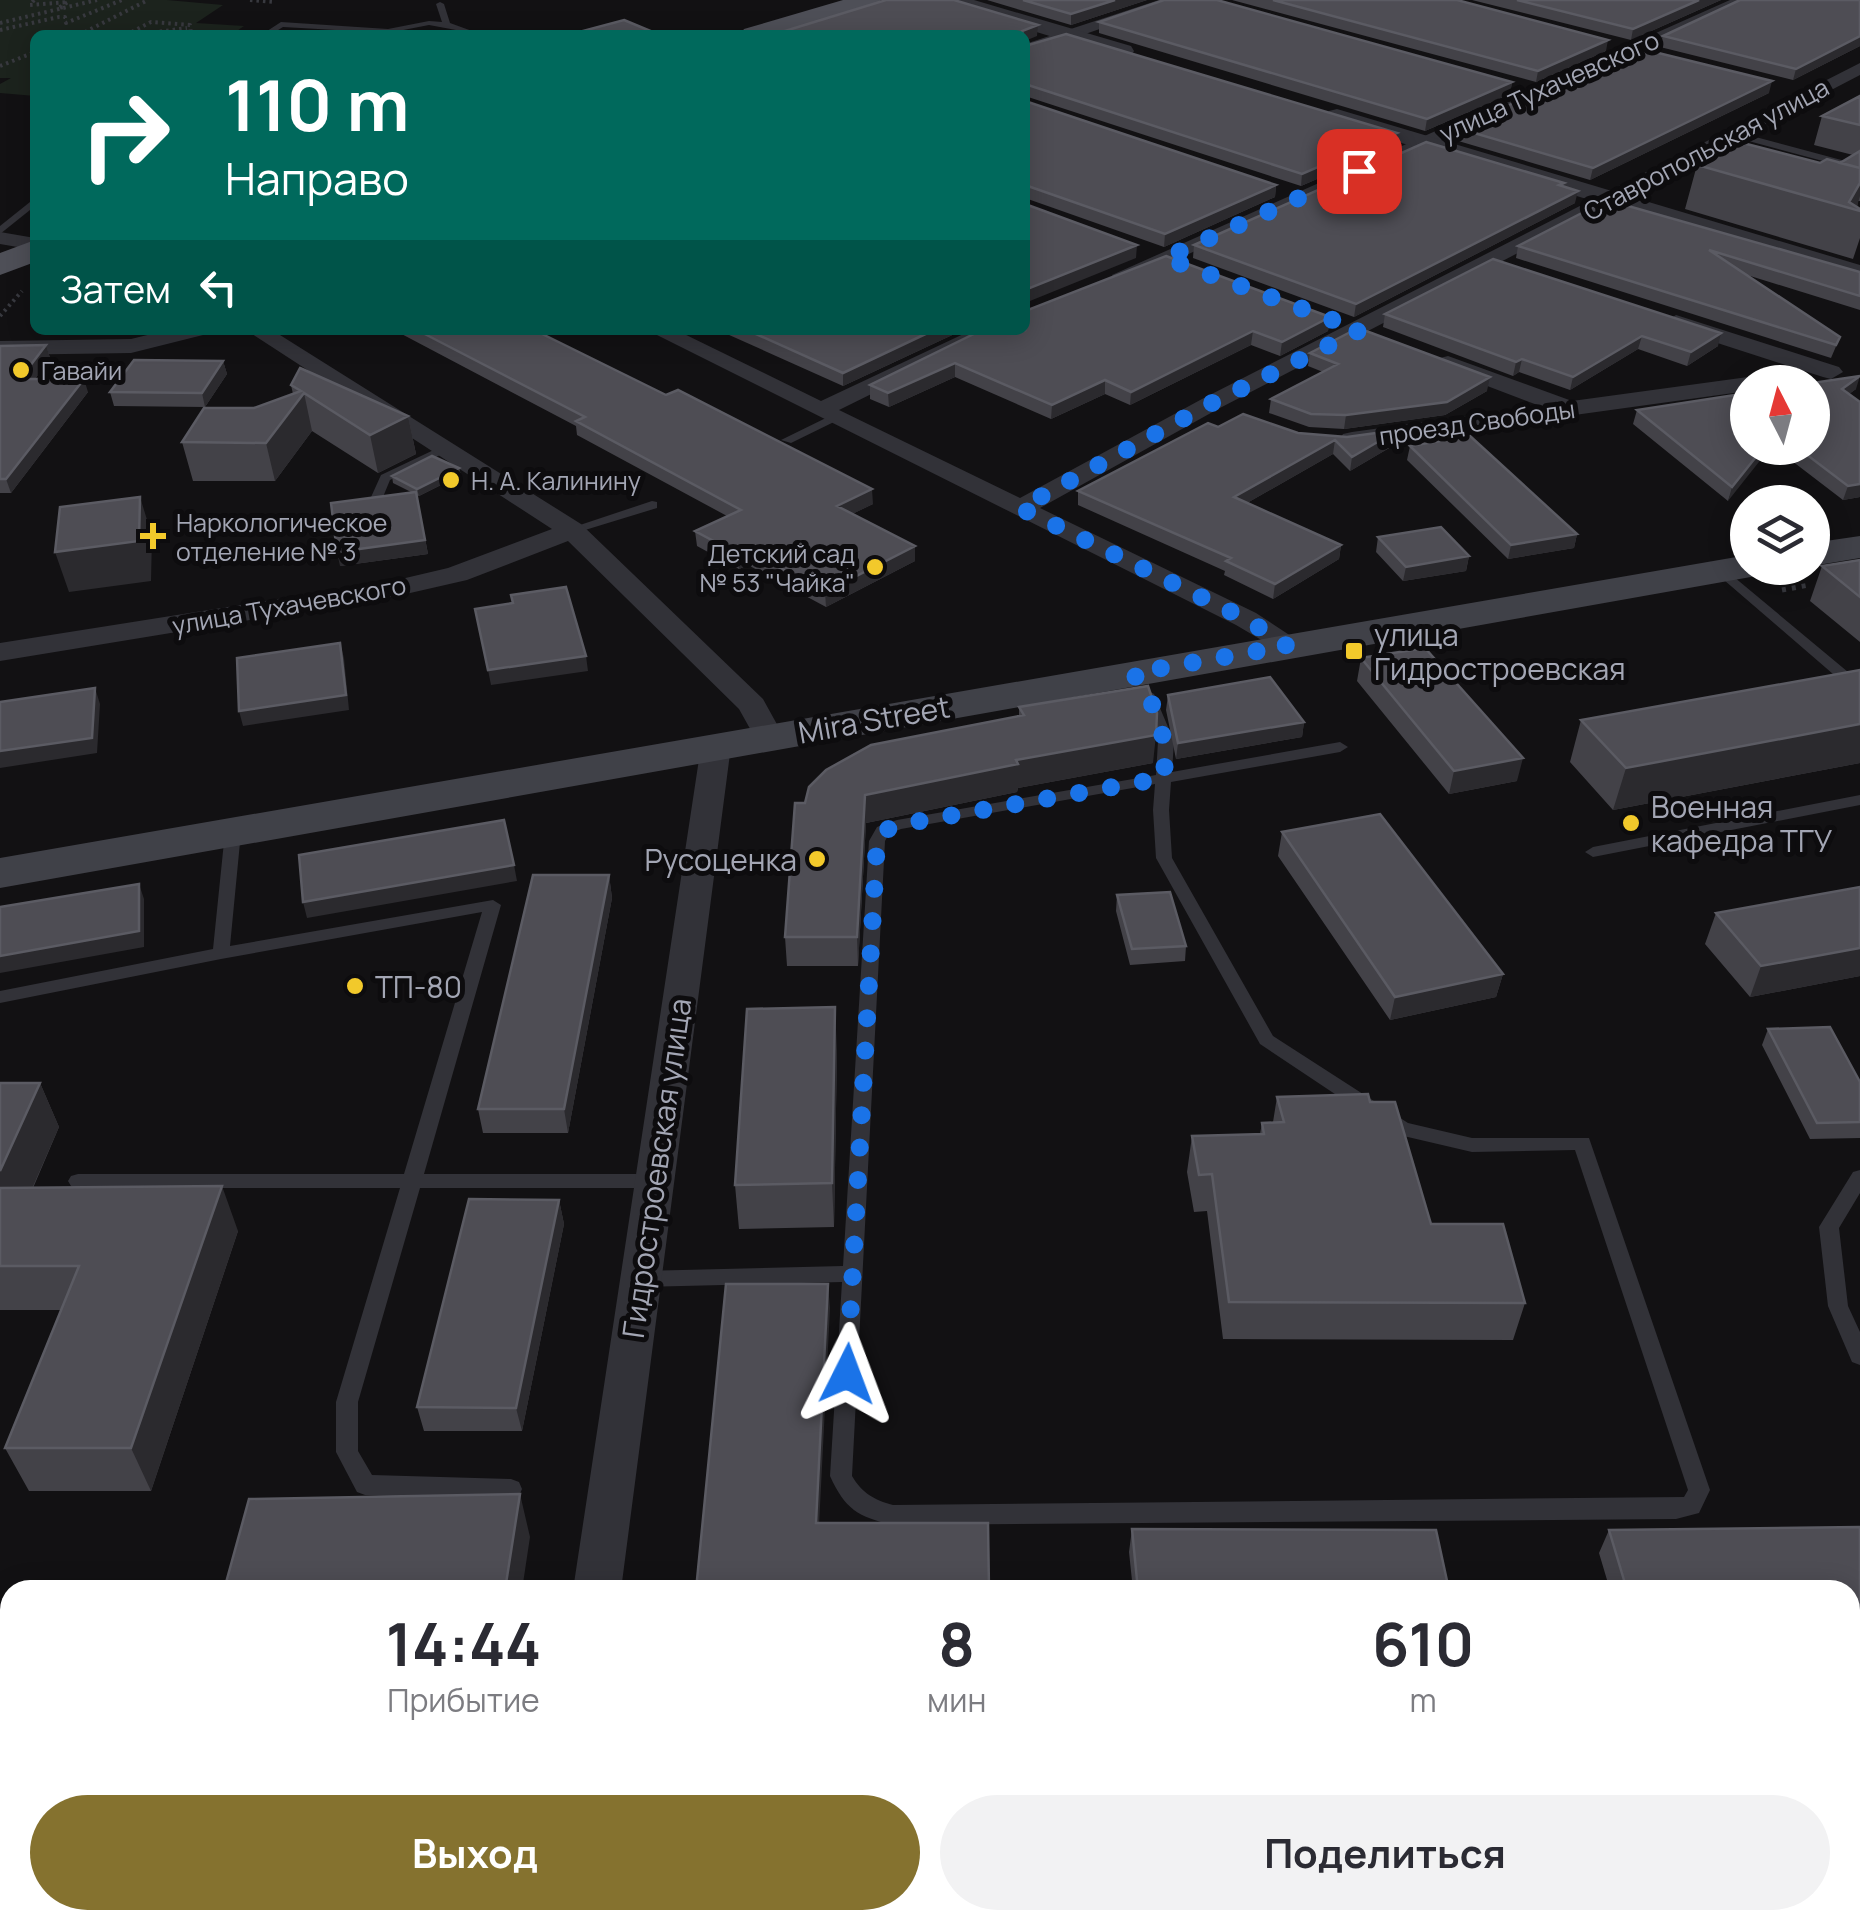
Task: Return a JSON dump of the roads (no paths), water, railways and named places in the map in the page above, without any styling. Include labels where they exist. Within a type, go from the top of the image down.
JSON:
[{"type":"main road","points":[[816,16],[850,0]]},
{"type":"main road","points":[[770,30],[869,0]]},
{"type":"main road","points":[[0,265],[30,250]]},
{"type":"main road","points":[[1830,553],[1860,547]]},
{"type":"main road","name":"Mira Street","points":[[0,873],[1730,570]]},
{"type":"street","points":[[952,0],[1143,57]]},
{"type":"street","points":[[1030,48],[1175,0]]},
{"type":"street","name":"улица Тухачевского","points":[[1112,280],[1743,0]]},
{"type":"street","points":[[1693,3],[1721,10]]},
{"type":"street","points":[[1597,41],[1668,59]]},
{"type":"street","name":"Ставропольская улица","points":[[1020,508],[1210,404],[1368,333],[1490,261],[1609,199],[1693,164],[1733,134],[1860,68]]},
{"type":"street","points":[[1501,82],[1539,92]]},
{"type":"street","points":[[1776,85],[1811,94]]},
{"type":"street","points":[[1310,108],[1860,274]]},
{"type":"street","points":[[1266,184],[1303,197]]},
{"type":"street","points":[[0,234],[30,245]]},
{"type":"street","points":[[1130,245],[1200,271]]},
{"type":"street","points":[[1490,261],[1528,273]]},
{"type":"street","points":[[1660,316],[1831,372],[1860,368]]},
{"type":"street","points":[[1324,317],[1368,333]]},
{"type":"street","points":[[0,348],[131,346],[175,335]]},
{"type":"street","points":[[265,335],[572,530],[752,704],[769,737]]},
{"type":"street","points":[[668,335],[1246,619],[1287,646]]},
{"type":"street","points":[[828,414],[980,335]]},
{"type":"street","points":[[1430,356],[1570,408]]},
{"type":"street","name":"проезд Свободы","points":[[1324,439],[1344,440],[1730,386]]},
{"type":"street","points":[[1210,404],[1242,416]]},
{"type":"street","name":"улица Тухачевского","points":[[0,652],[397,588],[457,574],[572,530]]},
{"type":"street","name":"Гидростроевская улица","points":[[598,1580],[716,746]]},
{"type":"lane","points":[[440,4],[447,26]]},
{"type":"lane","points":[[272,30],[281,24],[388,30],[429,23],[461,30]]},
{"type":"lane","points":[[1733,134],[1860,168]]},
{"type":"lane","points":[[1769,158],[1786,148]]},
{"type":"lane","points":[[0,234],[30,206]]},
{"type":"lane","points":[[787,440],[828,414]]},
{"type":"lane","points":[[374,506],[384,478],[444,450]]},
{"type":"lane","points":[[572,530],[652,506]]},
{"type":"lane","points":[[1752,585],[1860,690]]},
{"type":"lane","points":[[1133,673],[1151,699],[1166,741],[1164,778],[1164,858],[1266,1040],[1402,1129],[1472,1144],[1582,1143],[1699,1490],[1690,1506],[1657,1510],[912,1514],[866,1508],[849,1495],[842,1476],[877,841],[884,831],[897,825],[1164,778],[1340,747]]},
{"type":"lane","points":[[1593,852],[1860,800]]},
{"type":"lane","points":[[221,954],[233,832]]},
{"type":"lane","points":[[0,997],[494,905],[347,1402],[347,1452],[365,1485],[511,1489]]},
{"type":"lane","points":[[1860,1177],[1828,1228],[1838,1306],[1860,1356]]},
{"type":"lane","points":[[78,1182],[654,1181]]},
{"type":"lane","points":[[640,1278],[853,1274]]},
{"type":"place","name":"Гавайи","points":[[21,370]]},
{"type":"place","name":"Н. А. Калинину","points":[[451,480]]},
{"type":"place","name":"Наркологическое отделение № 3","points":[[153,536]]},
{"type":"place","name":"Детский сад № 53 \"Чайка\"","points":[[875,567]]},
{"type":"place","name":"улица Гидростроевская","points":[[1354,651]]},
{"type":"place","name":"Военная кафедра ТГУ","points":[[1631,823]]},
{"type":"place","name":"Русоценка","points":[[817,859]]},
{"type":"place","name":"ТП-80","points":[[355,986]]}]
